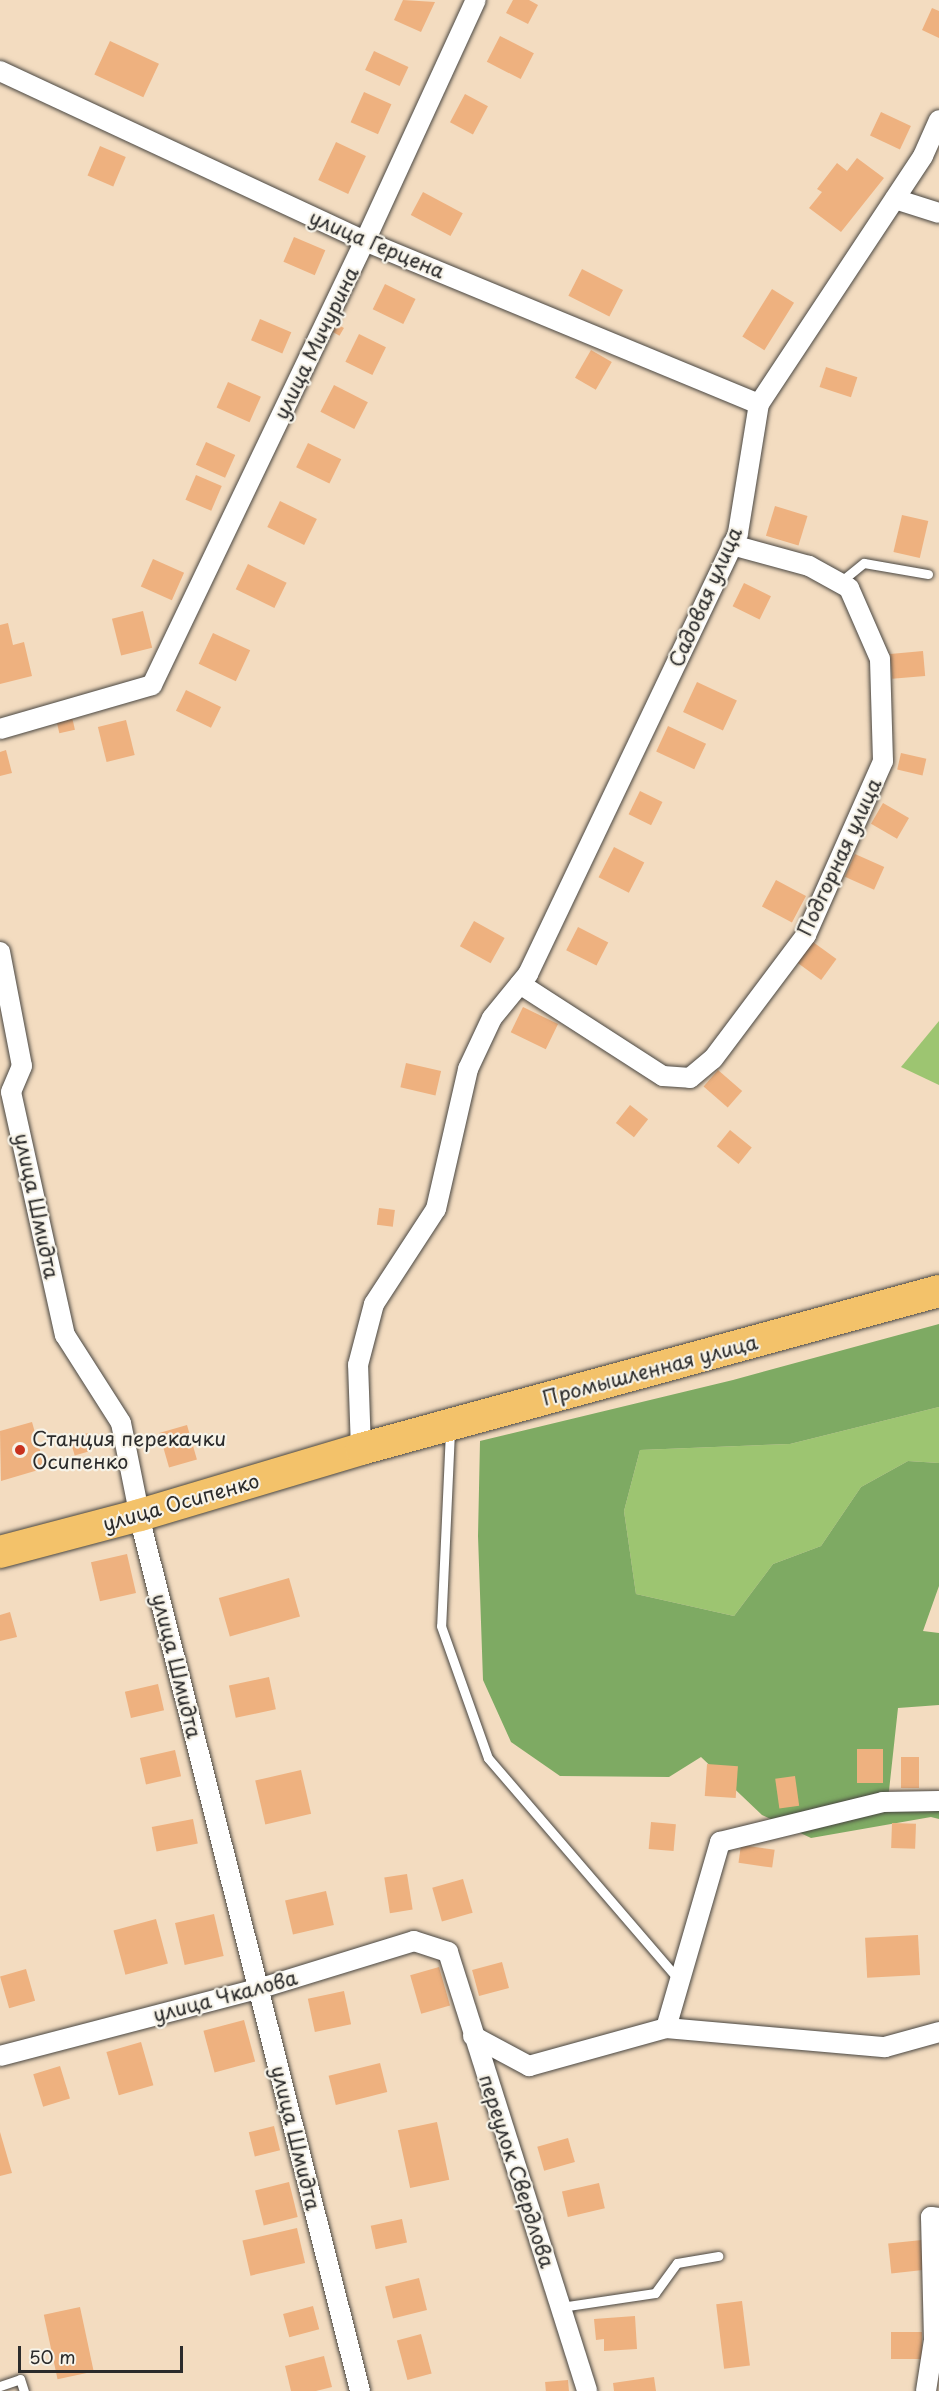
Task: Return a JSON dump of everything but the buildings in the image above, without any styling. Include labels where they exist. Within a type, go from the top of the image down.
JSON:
[{"type":"main road","name":"Промышленная улица","points":[[361,1449],[939,1291]]},
{"type":"main road","name":"улица Осипенко","points":[[0,1552],[141,1515],[361,1449]]},
{"type":"street","name":"улица Мичурина","points":[[0,729],[152,685],[365,241],[476,0]]},
{"type":"street","name":"улица Герцена","points":[[0,71],[365,241],[759,404]]},
{"type":"street","name":"Садовая улица","points":[[361,1449],[358,1365],[374,1304],[436,1209],[468,1069],[492,1018],[528,974],[738,533],[759,404],[923,156],[939,120]]},
{"type":"street","points":[[895,199],[939,213]]},
{"type":"street","name":"Подгорная улица","points":[[520,984],[663,1076],[690,1078],[713,1059],[806,935],[883,761],[880,659],[849,588],[809,566],[732,545]]},
{"type":"street","name":"улица Шмидта","points":[[0,952],[22,1066],[11,1092],[65,1335],[121,1423],[141,1515],[258,1989],[360,2391]]},
{"type":"street","points":[[666,2028],[720,1842],[883,1802],[939,1801]]},
{"type":"street","name":"улица Чкалова","points":[[0,2056],[258,1989],[414,1941],[448,1952]]},
{"type":"street","name":"переулок Свердлова","points":[[448,1952],[586,2391]]},
{"type":"street","points":[[473,2036],[529,2066],[666,2028],[885,2048],[939,2032]]},
{"type":"street","points":[[926,2391],[933,2340],[931,2217],[939,2218]]},
{"type":"lane","points":[[839,583],[864,563],[928,574]]},
{"type":"lane","points":[[449,1426],[441,1626],[488,1758],[680,1980]]},
{"type":"lane","points":[[561,2307],[655,2293],[677,2263],[718,2256]]},
{"type":"lane","points":[[0,2386],[20,2379],[24,2391]]},
{"type":"green space","points":[[939,1021],[939,1085],[901,1067]]},
{"type":"green space","points":[[939,1324],[939,1407],[790,1444],[640,1450],[624,1511],[636,1594],[734,1616],[773,1564],[821,1546],[861,1487],[908,1461],[939,1463],[939,1586],[923,1631],[939,1633],[939,1705],[898,1708],[888,1800],[939,1804],[939,1819],[931,1817],[811,1838],[762,1815],[701,1757],[669,1777],[560,1776],[511,1742],[483,1680],[478,1536],[480,1441],[733,1380]]},
{"type":"green space","points":[[939,1407],[939,1463],[908,1461],[861,1487],[821,1546],[773,1564],[734,1616],[636,1594],[624,1511],[640,1450],[790,1444]]},
{"type":"place","name":"Станция перекачки Осипенко","points":[[20,1450]]}]
